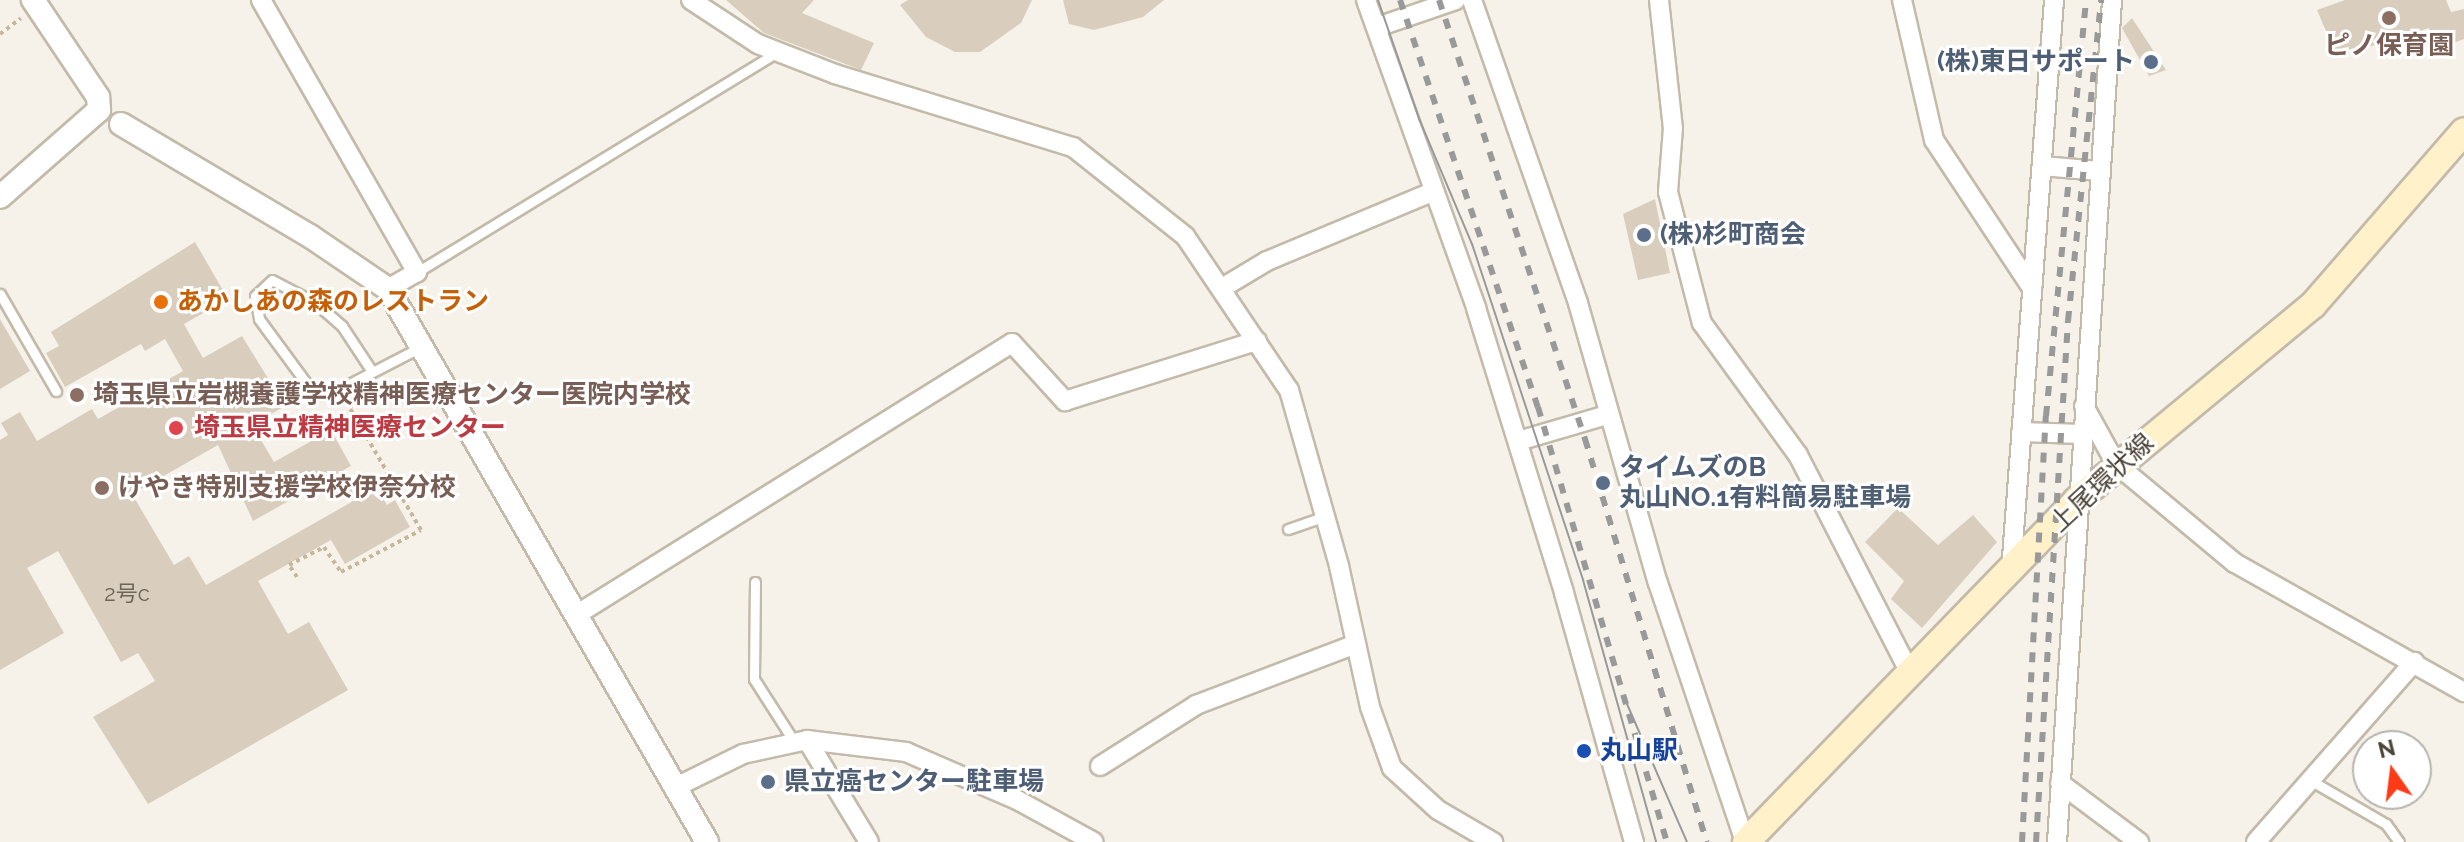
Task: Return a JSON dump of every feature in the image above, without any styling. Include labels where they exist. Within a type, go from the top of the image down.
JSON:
[{"type":"main road","name":"上尾環状線","points":[[1746,842],[2011,574],[2077,500],[2116,464],[2313,305],[2464,131]]},
{"type":"street","points":[[0,196],[99,110],[98,97],[33,0]]},
{"type":"street","points":[[261,0],[417,272],[388,289]]},
{"type":"street","points":[[691,0],[778,52],[1073,147],[1185,236],[1289,390],[1392,768],[1438,810],[1493,842]]},
{"type":"street","points":[[1366,0],[1518,441],[1634,842]]},
{"type":"street","points":[[1377,27],[1456,0]]},
{"type":"street","points":[[1472,0],[1569,275],[1607,415],[1746,842]]},
{"type":"street","points":[[1659,0],[1673,128],[1668,192],[1702,323],[1798,455],[1911,675]]},
{"type":"street","points":[[1902,0],[1934,140],[2032,288]]},
{"type":"street","points":[[2011,574],[2054,0]]},
{"type":"street","points":[[2057,842],[2112,0]]},
{"type":"street","points":[[121,124],[296,227],[388,289],[707,842]]},
{"type":"street","points":[[2042,166],[2100,171]]},
{"type":"street","points":[[1222,288],[1267,261],[1434,191]]},
{"type":"street","points":[[576,615],[1012,343],[1065,401],[1257,341]]},
{"type":"street","points":[[2084,406],[2116,464],[2235,563],[2464,692]]},
{"type":"street","points":[[1518,441],[1607,415]]},
{"type":"street","points":[[2021,432],[2082,434]]},
{"type":"street","points":[[1100,766],[1196,705],[1356,644]]},
{"type":"street","points":[[2256,842],[2414,662]]},
{"type":"street","points":[[676,787],[743,754],[801,742],[906,752],[1019,801],[1094,842]]},
{"type":"street","points":[[801,742],[869,842]]},
{"type":"street","points":[[2060,783],[2139,842]]},
{"type":"lane","points":[[417,272],[778,52]]},
{"type":"lane","points":[[371,370],[342,326],[314,302],[272,280],[255,296],[259,319],[308,392],[328,395],[371,370],[421,347]]},
{"type":"lane","points":[[0,294],[56,391]]},
{"type":"lane","points":[[1288,529],[1325,516]]},
{"type":"lane","points":[[755,582],[754,679],[801,742]]},
{"type":"lane","points":[[2310,780],[2386,824],[2399,842]]},
{"type":"path","points":[[297,577],[289,565],[324,547],[341,572],[421,530],[349,407],[382,390]]},
{"type":"building","points":[[726,0],[814,0],[802,13],[874,43],[861,70],[764,33]]},
{"type":"building","points":[[908,0],[1032,0],[1021,23],[980,52],[955,52],[926,37],[900,5]]},
{"type":"building","points":[[1063,0],[1164,0],[1143,17],[1094,30],[1069,24]]},
{"type":"building","points":[[2345,0],[2446,0],[2451,12],[2464,9],[2464,39],[2438,49],[2429,28],[2337,57],[2317,10]]},
{"type":"building","points":[[2132,18],[2166,70],[2149,76],[2122,28]]},
{"type":"building","points":[[1655,199],[1670,273],[1638,280],[1623,214]]},
{"type":"building","points":[[195,242],[228,299],[184,324],[203,358],[242,336],[285,406],[252,425],[274,462],[331,430],[351,466],[253,521],[218,445],[132,494],[174,565],[189,556],[206,585],[355,500],[347,487],[369,474],[387,505],[395,500],[410,527],[345,564],[331,540],[258,581],[288,634],[309,622],[348,690],[148,804],[93,717],[155,681],[138,653],[121,662],[58,551],[27,568],[64,633],[0,670],[0,440],[8,435],[1,423],[20,412],[37,441],[92,409],[98,419],[183,371],[165,339],[145,351],[141,344],[65,387],[46,353],[59,346],[51,332]]},
{"type":"building","points":[[0,319],[30,371],[0,389]]},
{"type":"building","points":[[1898,508],[1938,545],[1973,515],[1997,542],[1922,628],[1891,599],[1904,581],[1865,542]]},
{"type":"tram line","points":[[1378,0],[1420,121],[1472,244],[1583,580],[1656,842]]},
{"type":"tram line","points":[[1627,704],[1687,842]]},
{"type":"railway","points":[[1400,0],[1538,407],[1667,842]]},
{"type":"railway","points":[[1439,0],[1585,439],[1707,842]]},
{"type":"railway","points":[[2022,842],[2046,416],[2086,0]]},
{"type":"railway","points":[[2036,842],[2068,321],[2101,0]]},
{"type":"place","name":"ピノ保育園","points":[[2389,18]]},
{"type":"place","name":"(株)東日サポート","points":[[2151,62]]},
{"type":"place","name":"(株)杉町商会","points":[[1644,235]]},
{"type":"place","name":"あかしあの森のレストラン","points":[[161,302]]},
{"type":"place","name":"埼玉県立岩槻養護学校精神医療センター医院内学校","points":[[77,395]]},
{"type":"place","name":"埼玉県立精神医療センター","points":[[176,428]]},
{"type":"place","name":"タイムズのB 丸山NO.1有料簡易駐車場","points":[[1603,483]]},
{"type":"place","name":"けやき特別支援学校伊奈分校","points":[[102,488]]},
{"type":"place","name":"丸山駅","points":[[1584,751]]},
{"type":"place","name":"県立癌センター駐車場","points":[[768,782]]}]
